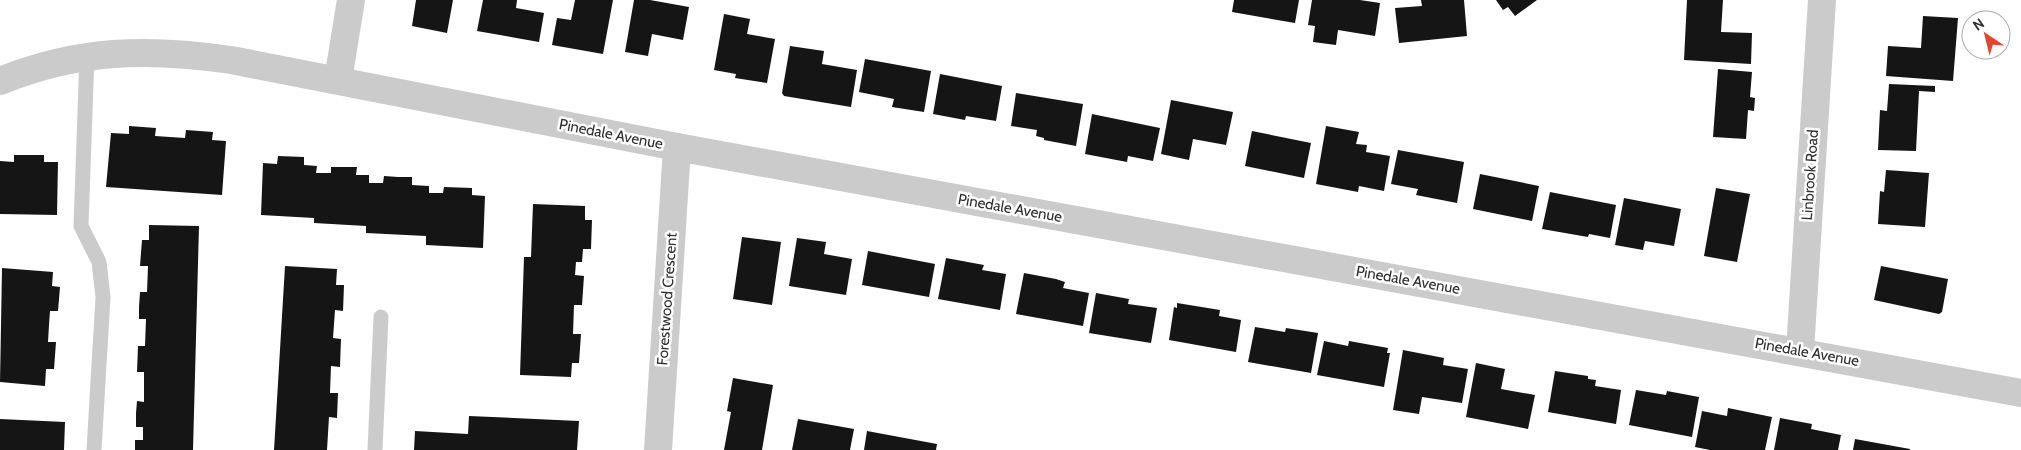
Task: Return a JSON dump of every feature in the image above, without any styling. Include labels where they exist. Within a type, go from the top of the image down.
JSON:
[{"type":"street","points":[[338,80],[351,0]]},
{"type":"street","name":"Linbrook Road","points":[[1800,351],[1822,0]]},
{"type":"street","name":"Pinedale Avenue","points":[[0,81],[48,65],[87,56],[181,52],[338,80],[677,147],[1800,351],[2021,393]]},
{"type":"street","name":"Forestwood Crescent","points":[[658,450],[677,147]]},
{"type":"lane","points":[[87,56],[82,226],[99,262],[103,290],[94,450]]},
{"type":"lane","points":[[374,450],[381,317]]},
{"type":"building","points":[[416,0],[453,0],[447,33],[412,26]]},
{"type":"building","points":[[483,0],[517,0],[516,8],[544,13],[539,42],[477,31]]},
{"type":"building","points":[[575,0],[613,0],[603,54],[552,45],[557,18],[571,20]]},
{"type":"building","points":[[634,0],[650,0],[689,7],[683,40],[652,34],[648,56],[625,52]]},
{"type":"building","points":[[1234,0],[1299,0],[1295,23],[1232,12]]},
{"type":"building","points":[[1312,0],[1360,0],[1380,3],[1375,36],[1338,30],[1336,45],[1313,42],[1315,26],[1308,25]]},
{"type":"building","points":[[1421,0],[1464,0],[1467,36],[1399,43],[1395,8],[1422,6]]},
{"type":"building","points":[[1496,0],[1537,0],[1515,16],[1508,7],[1503,10]]},
{"type":"building","points":[[1687,0],[1723,0],[1721,32],[1752,33],[1751,64],[1684,60]]},
{"type":"building","points":[[724,14],[750,19],[747,34],[775,39],[767,83],[735,78],[736,74],[714,70]]},
{"type":"building","points":[[1923,16],[1958,18],[1953,81],[1886,76],[1888,46],[1921,48]]},
{"type":"building","points":[[790,46],[824,51],[822,64],[857,70],[851,107],[784,96],[782,93]]},
{"type":"building","points":[[865,59],[931,71],[924,112],[892,107],[894,99],[859,92]]},
{"type":"building","points":[[1718,69],[1752,72],[1750,97],[1755,98],[1754,111],[1748,110],[1746,139],[1713,137]]},
{"type":"building","points":[[940,74],[1002,86],[996,121],[966,116],[965,120],[933,114]]},
{"type":"building","points":[[1889,84],[1935,86],[1935,92],[1919,91],[1916,151],[1878,150],[1880,110],[1887,111]]},
{"type":"building","points":[[1016,93],[1083,104],[1076,146],[1044,140],[1044,138],[1036,136],[1037,130],[1011,126]]},
{"type":"building","points":[[1171,100],[1233,112],[1226,145],[1193,139],[1189,160],[1161,154]]},
{"type":"building","points":[[1092,114],[1160,128],[1153,161],[1128,156],[1127,162],[1085,154]]},
{"type":"building","points":[[129,126],[156,128],[155,136],[185,138],[186,130],[213,132],[212,140],[226,141],[222,195],[106,187],[111,133],[129,134]]},
{"type":"building","points":[[1326,126],[1359,132],[1356,144],[1367,145],[1366,152],[1390,156],[1384,191],[1359,186],[1358,192],[1316,184]]},
{"type":"building","points":[[1252,131],[1311,143],[1304,178],[1245,166]]},
{"type":"building","points":[[1398,150],[1464,162],[1457,203],[1416,195],[1418,189],[1391,184]]},
{"type":"building","points":[[14,155],[44,155],[44,162],[58,162],[57,215],[0,214],[0,161],[14,162]]},
{"type":"building","points":[[278,156],[304,157],[304,165],[317,166],[316,173],[331,173],[331,167],[357,167],[356,175],[369,175],[369,183],[383,183],[384,176],[412,177],[412,185],[429,186],[429,193],[443,193],[444,187],[472,188],[472,195],[485,196],[483,248],[426,245],[426,236],[366,233],[366,226],[314,223],[314,218],[261,215],[263,163],[277,164]]},
{"type":"building","points":[[1886,170],[1929,173],[1925,227],[1878,224],[1880,191],[1884,192]]},
{"type":"building","points":[[1480,174],[1539,186],[1532,221],[1473,209]]},
{"type":"building","points":[[1716,188],[1750,194],[1737,262],[1704,256]]},
{"type":"building","points":[[1550,192],[1616,205],[1610,238],[1589,234],[1588,237],[1542,229]]},
{"type":"building","points":[[1624,198],[1681,209],[1674,246],[1645,241],[1643,250],[1615,245]]},
{"type":"building","points":[[533,204],[585,206],[585,220],[592,220],[591,249],[583,249],[582,262],[576,262],[575,275],[584,276],[582,305],[574,305],[573,334],[581,334],[579,363],[572,363],[571,377],[520,375],[524,257],[531,257]]},
{"type":"building","points":[[149,225],[199,226],[193,450],[135,450],[135,440],[143,440],[143,427],[136,427],[136,413],[137,401],[144,402],[144,372],[137,372],[138,346],[145,346],[146,319],[139,319],[139,307],[140,292],[147,292],[148,266],[140,266],[142,240],[149,240]]},
{"type":"building","points":[[742,237],[781,242],[772,305],[733,299]]},
{"type":"building","points":[[797,238],[826,242],[824,254],[852,259],[846,295],[789,286]]},
{"type":"building","points":[[868,251],[935,264],[929,297],[862,285]]},
{"type":"building","points":[[946,258],[984,265],[982,270],[1006,274],[1000,310],[938,299]]},
{"type":"building","points":[[285,266],[337,269],[336,285],[344,285],[343,311],[335,310],[333,338],[341,339],[340,367],[331,366],[330,393],[338,393],[337,418],[329,417],[327,450],[274,450]]},
{"type":"building","points":[[1881,266],[1948,279],[1942,312],[1939,314],[1874,300]]},
{"type":"building","points":[[2,268],[53,272],[52,286],[60,287],[58,311],[50,311],[48,342],[56,342],[54,369],[46,369],[45,386],[0,382]]},
{"type":"building","points":[[1024,273],[1056,279],[1065,282],[1063,288],[1089,293],[1083,326],[1016,314]]},
{"type":"building","points":[[1096,293],[1129,299],[1128,304],[1157,308],[1151,343],[1089,333]]},
{"type":"building","points":[[1177,303],[1220,310],[1219,316],[1241,320],[1236,352],[1169,340],[1174,307],[1177,308]]},
{"type":"building","points":[[1255,327],[1285,332],[1286,328],[1318,333],[1311,373],[1248,362]]},
{"type":"building","points":[[1324,341],[1348,346],[1349,341],[1388,348],[1387,353],[1390,353],[1384,387],[1317,375]]},
{"type":"building","points":[[1403,350],[1444,358],[1443,365],[1468,369],[1462,403],[1422,397],[1419,414],[1393,410]]},
{"type":"building","points":[[1476,363],[1505,369],[1501,389],[1535,395],[1528,429],[1466,417]]},
{"type":"building","points":[[1555,371],[1588,376],[1588,379],[1596,380],[1595,386],[1621,390],[1616,424],[1548,412]]},
{"type":"building","points":[[733,378],[773,385],[762,450],[724,450],[731,412],[727,411]]},
{"type":"building","points":[[1636,390],[1666,395],[1667,391],[1699,397],[1692,437],[1629,425]]},
{"type":"building","points":[[1728,408],[1772,417],[1765,450],[1710,450],[1695,447],[1702,411],[1727,416]]},
{"type":"building","points":[[469,416],[579,421],[577,450],[414,450],[415,431],[468,434]]},
{"type":"building","points":[[1780,418],[1812,424],[1811,429],[1841,435],[1838,450],[1774,450]]},
{"type":"building","points":[[0,419],[65,422],[64,450],[0,450]]},
{"type":"building","points":[[798,419],[854,429],[850,450],[792,450]]},
{"type":"building","points":[[867,431],[937,444],[936,450],[864,450]]},
{"type":"building","points":[[1855,439],[1910,449],[1910,450],[1853,450]]}]
